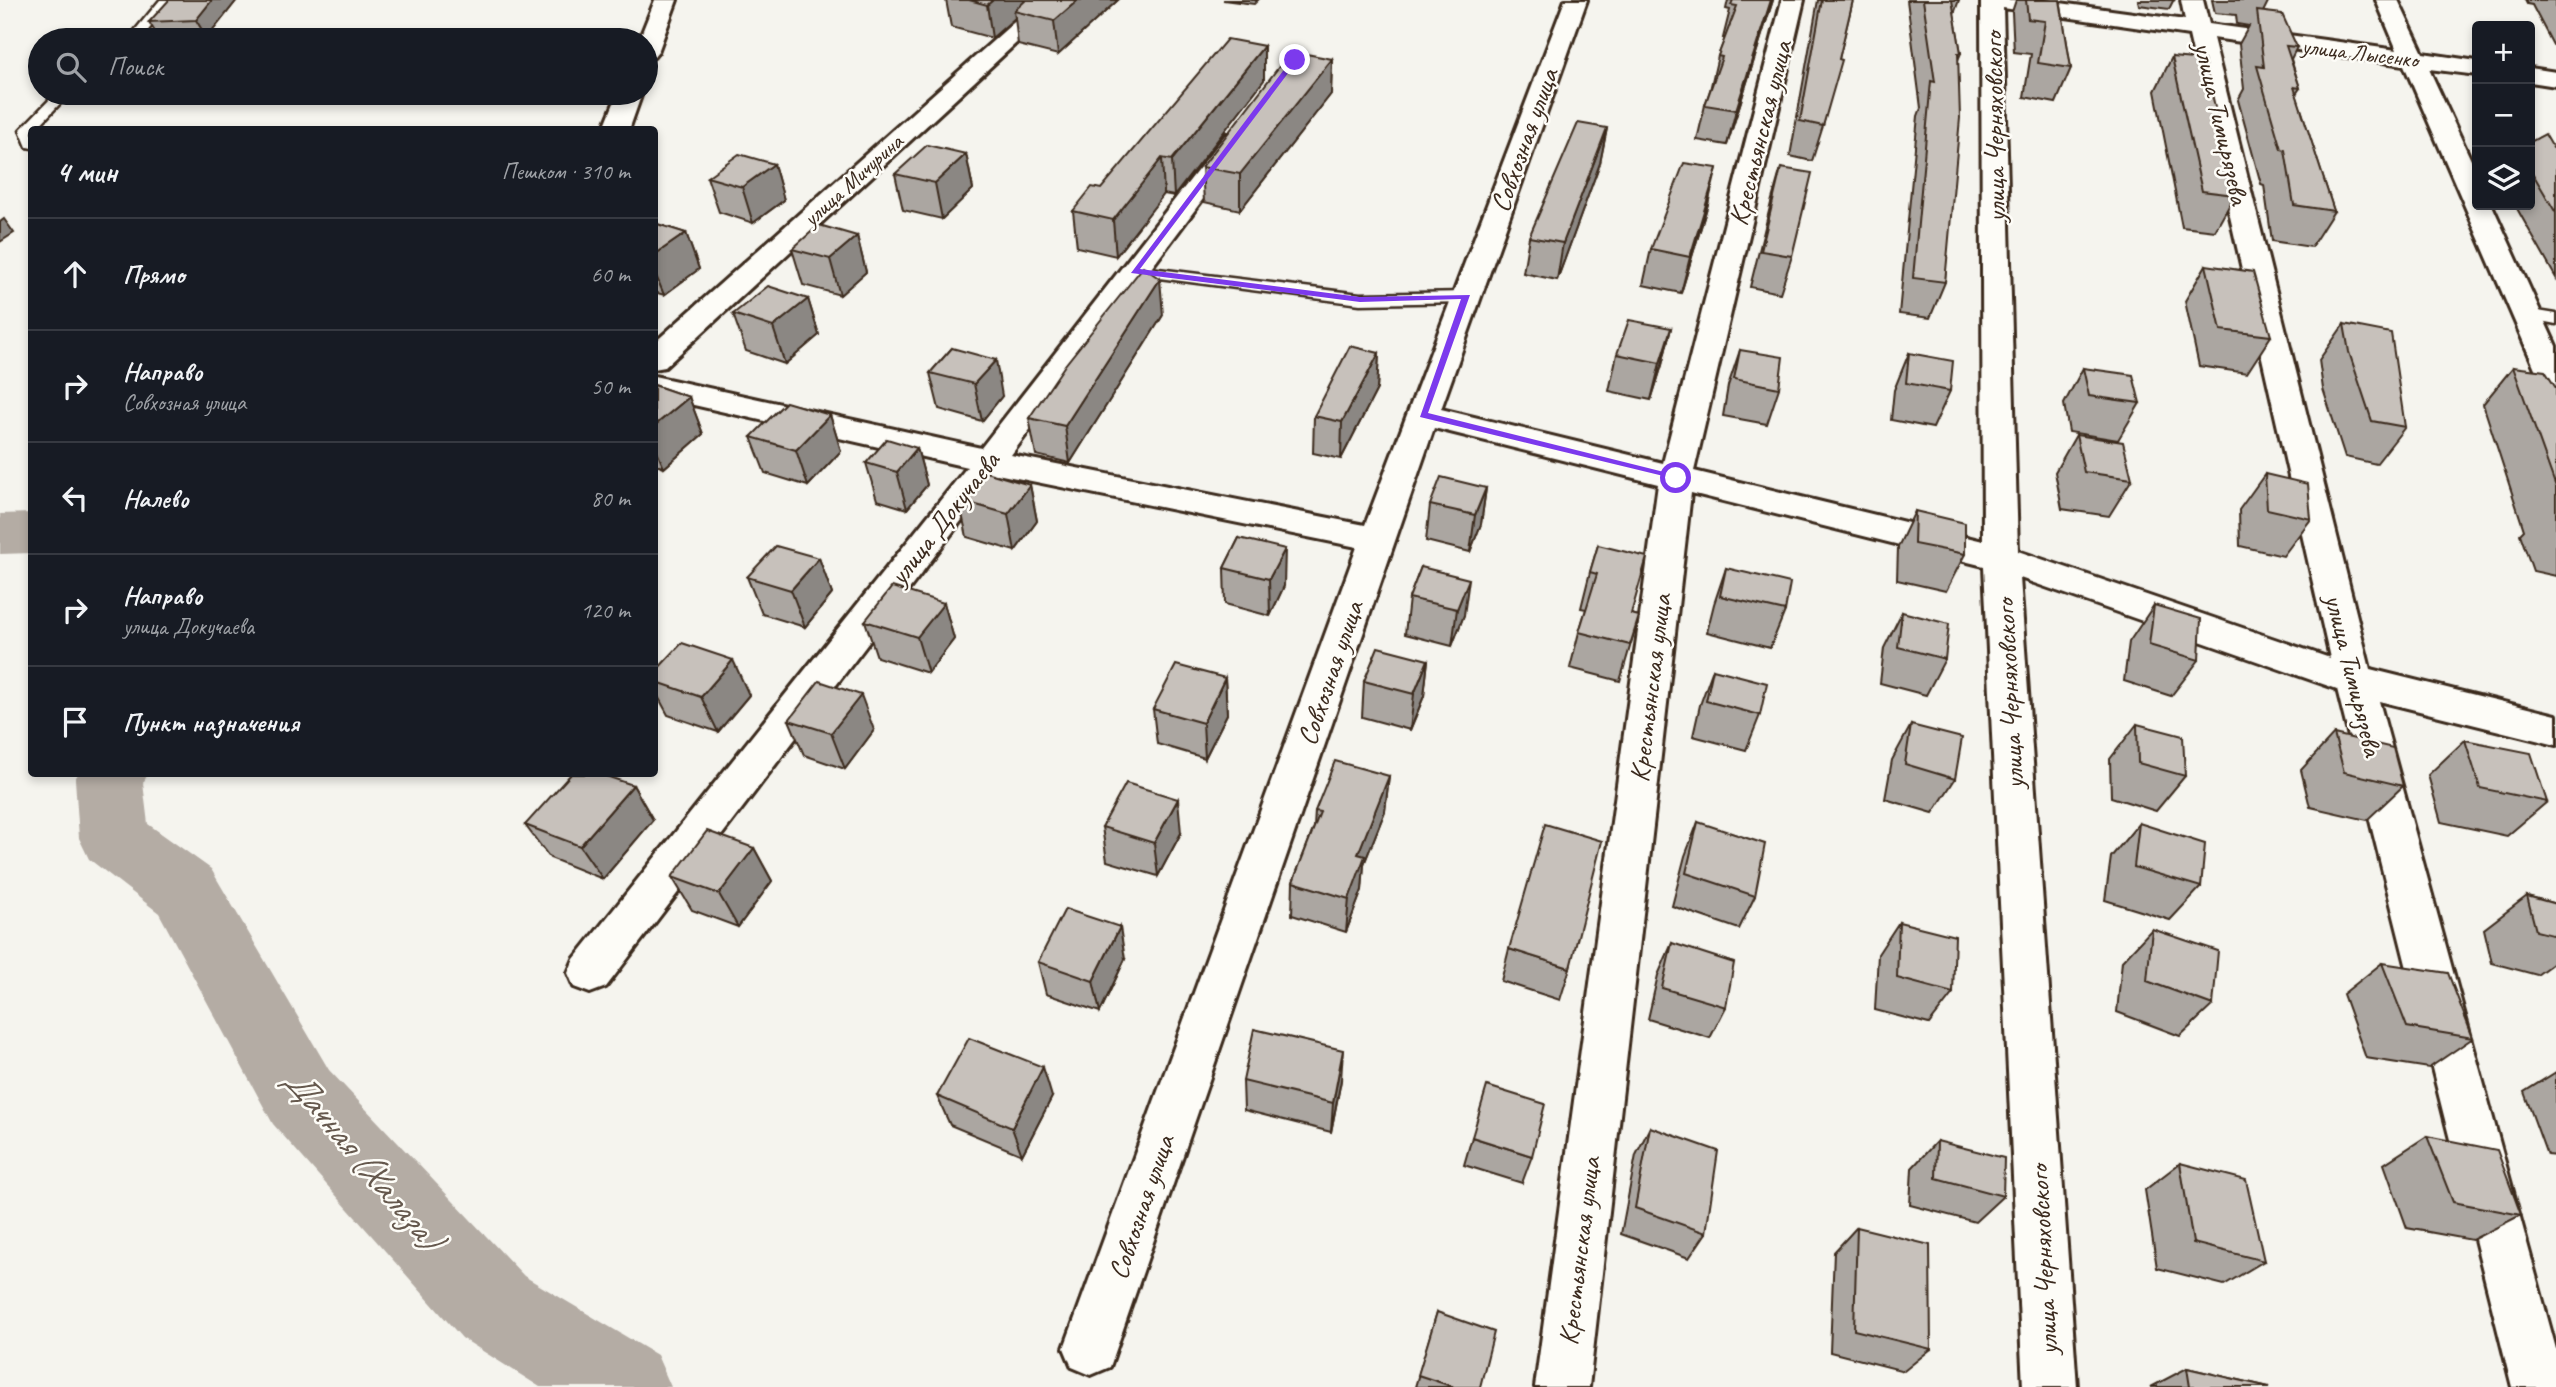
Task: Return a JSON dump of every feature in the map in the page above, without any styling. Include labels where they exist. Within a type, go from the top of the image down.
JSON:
[{"type":"street","points":[[655,28],[666,0]]},
{"type":"street","name":"улица Мичурина","points":[[658,355],[1052,0]]},
{"type":"street","name":"Совхозная улица","points":[[1091,1348],[1377,539],[1576,0]]},
{"type":"street","name":"Крестьянская улица","points":[[1562,1387],[1676,478],[1793,0]]},
{"type":"street","name":"улица Лысенко","points":[[1993,0],[2196,16],[2416,60],[2472,67]]},
{"type":"street","name":"улица Черняховского","points":[[1993,0],[2001,558],[2050,1387]]},
{"type":"street","points":[[2387,0],[2416,60],[2457,162],[2556,380]]},
{"type":"street","name":"улица Тимирязева","points":[[2196,16],[2354,680],[2539,1387]]},
{"type":"street","points":[[2535,76],[2556,79]]},
{"type":"street","points":[[618,126],[625,105]]},
{"type":"street","name":"улица Докучаева","points":[[590,973],[989,461],[1252,116]]},
{"type":"street","points":[[658,387],[989,461],[1377,539]]},
{"type":"street","points":[[1423,415],[2001,558],[2354,680],[2556,730]]},
{"type":"lane","points":[[143,28],[167,0]]},
{"type":"lane","points":[[31,126],[51,105]]},
{"type":"lane","points":[[1134,271],[1360,299],[1467,297]]},
{"type":"lane","points":[[2526,313],[2556,319]]},
{"type":"building","points":[[169,0],[212,0],[196,20],[149,22]]},
{"type":"building","points":[[969,0],[993,0],[987,5]]},
{"type":"building","points":[[1026,0],[1078,0],[1054,21],[1014,11]]},
{"type":"building","points":[[1733,0],[1771,0],[1736,110],[1705,105],[1722,57],[1718,56],[1737,6],[1731,5]]},
{"type":"building","points":[[1822,0],[1853,0],[1839,59],[1842,60],[1823,126],[1800,121]]},
{"type":"building","points":[[1923,0],[1952,0],[1961,53],[1958,53],[1960,118],[1945,282],[1913,278],[1931,81],[1935,82]]},
{"type":"building","points":[[2026,0],[2060,0],[2071,68],[2038,63],[2045,21],[2028,19]]},
{"type":"building","points":[[2257,11],[2282,14],[2297,47],[2286,46],[2300,88],[2294,87],[2334,211],[2294,205],[2285,150],[2281,149],[2257,66],[2264,67]]},
{"type":"building","points":[[1227,39],[1264,46],[1172,160],[1162,158],[1113,220],[1073,211],[1092,187],[1101,189]]},
{"type":"building","points":[[1291,51],[1332,59],[1240,174],[1202,167]]},
{"type":"building","points":[[2172,57],[2204,60],[2223,141],[2218,140],[2235,195],[2202,191]]},
{"type":"building","points":[[1578,123],[1607,128],[1563,243],[1529,237]]},
{"type":"building","points":[[2545,134],[2556,153],[2556,213],[2535,177],[2535,139]]},
{"type":"building","points":[[927,145],[966,154],[935,183],[895,174]]},
{"type":"building","points":[[739,154],[774,164],[742,187],[707,177]]},
{"type":"building","points":[[1684,163],[1717,168],[1690,257],[1651,249]]},
{"type":"building","points":[[1781,168],[1812,173],[1792,256],[1761,251]]},
{"type":"building","points":[[658,224],[686,233],[658,252]]},
{"type":"building","points":[[819,225],[857,236],[830,259],[792,249]]},
{"type":"building","points":[[2206,265],[2253,272],[2271,336],[2221,330]]},
{"type":"building","points":[[1143,267],[1160,279],[1065,426],[1029,418],[1065,365]]},
{"type":"building","points":[[768,286],[808,299],[773,327],[733,314]]},
{"type":"building","points":[[1629,320],[1671,328],[1660,363],[1617,354]]},
{"type":"building","points":[[2344,324],[2391,333],[2405,427],[2372,421],[2349,352]]},
{"type":"building","points":[[1350,346],[1379,353],[1342,422],[1314,416]]},
{"type":"building","points":[[952,348],[996,360],[974,384],[930,373]]},
{"type":"building","points":[[1740,350],[1783,357],[1779,388],[1734,379]]},
{"type":"building","points":[[1909,353],[1953,361],[1950,391],[1906,383]]},
{"type":"building","points":[[2513,367],[2545,371],[2556,388],[2556,487]]},
{"type":"building","points":[[2083,368],[2133,375],[2140,403],[2089,396]]},
{"type":"building","points":[[658,386],[689,397],[658,423]]},
{"type":"building","points":[[786,402],[830,415],[796,450],[751,437]]},
{"type":"building","points":[[2076,435],[2123,442],[2132,479],[2084,472]]},
{"type":"building","points":[[887,439],[917,448],[897,472],[866,463]]},
{"type":"building","points":[[982,471],[1030,485],[1008,514],[959,500]]},
{"type":"building","points":[[2265,474],[2308,484],[2311,519],[2267,509]]},
{"type":"building","points":[[1441,477],[1486,488],[1475,515],[1430,505]]},
{"type":"building","points":[[1915,511],[1965,523],[1965,554],[1914,544]]},
{"type":"building","points":[[1239,538],[1285,549],[1269,579],[1224,568]]},
{"type":"building","points":[[1598,545],[1647,557],[1631,614],[1639,616],[1630,645],[1579,632],[1597,574],[1590,572]]},
{"type":"building","points":[[776,546],[819,558],[791,590],[747,577]]},
{"type":"building","points":[[1421,567],[1469,579],[1457,609],[1409,598]]},
{"type":"building","points":[[1726,568],[1790,583],[1785,611],[1720,596]]},
{"type":"building","points":[[892,587],[944,603],[917,637],[865,621]]},
{"type":"building","points":[[2154,605],[2201,619],[2199,660],[2149,645]]},
{"type":"building","points":[[1902,612],[1949,624],[1945,659],[1898,647]]},
{"type":"building","points":[[682,643],[733,660],[701,697],[658,682],[658,669]]},
{"type":"building","points":[[1378,647],[1428,660],[1414,694],[1364,681]]},
{"type":"building","points":[[1176,665],[1225,678],[1203,723],[1153,709]]},
{"type":"building","points":[[1713,669],[1767,683],[1760,715],[1706,701]]},
{"type":"building","points":[[819,681],[861,695],[831,733],[789,720]]},
{"type":"building","points":[[2137,724],[2183,736],[2185,776],[2138,763]]},
{"type":"building","points":[[1911,725],[1962,738],[1955,779],[1905,764]]},
{"type":"building","points":[[2334,734],[2393,748],[2403,786],[2344,772]]},
{"type":"building","points":[[2465,740],[2531,753],[2547,802],[2480,788]]},
{"type":"building","points":[[1335,761],[1389,776],[1358,854],[1365,856],[1349,899],[1293,882],[1320,812],[1315,811]]},
{"type":"building","points":[[568,777],[609,777],[633,785],[580,846],[525,825]]},
{"type":"building","points":[[1126,783],[1178,799],[1154,843],[1102,827]]},
{"type":"building","points":[[1698,822],[1765,844],[1755,896],[1686,873]]},
{"type":"building","points":[[2139,823],[2205,844],[2201,887],[2134,867]]},
{"type":"building","points":[[1545,824],[1602,841],[1570,968],[1509,949]]},
{"type":"building","points":[[707,831],[754,848],[719,894],[672,877]]},
{"type":"building","points":[[2527,896],[2556,904],[2556,936],[2536,931]]},
{"type":"building","points":[[1065,909],[1120,927],[1093,981],[1038,962]]},
{"type":"building","points":[[1899,922],[1955,936],[1953,993],[1897,978]]},
{"type":"building","points":[[2152,929],[2218,951],[2213,1005],[2147,981]]},
{"type":"building","points":[[1672,943],[1734,963],[1726,1007],[1662,988]]},
{"type":"building","points":[[2382,963],[2448,973],[2473,1038],[2407,1027]]},
{"type":"building","points":[[1254,1029],[1343,1050],[1333,1103],[1243,1081]]},
{"type":"building","points":[[969,1038],[1043,1067],[1012,1128],[937,1096]]},
{"type":"building","points":[[1487,1086],[1545,1104],[1532,1156],[1472,1137]]},
{"type":"building","points":[[1650,1127],[1718,1151],[1706,1233],[1635,1208]]},
{"type":"building","points":[[2427,1136],[2497,1150],[2521,1215],[2453,1202]]},
{"type":"building","points":[[1937,1141],[2004,1158],[2003,1196],[1936,1178]]},
{"type":"building","points":[[2180,1163],[2246,1180],[2264,1261],[2193,1243]]},
{"type":"building","points":[[1857,1227],[1930,1245],[1931,1349],[1854,1330]]},
{"type":"building","points":[[1437,1312],[1494,1332],[1480,1387],[1454,1387],[1418,1375]]},
{"type":"building","points":[[2187,1368],[2269,1387],[2190,1387]]},
{"type":"waterway","name":"Дачная (Халаза)","points":[[0,534],[28,533]]},
{"type":"waterway","name":"Дачная (Халаза)","points":[[111,777],[114,838],[185,891],[301,1097],[493,1307],[625,1387]]},
{"type":"route","points":[[1295,60],[1134,271],[1360,299],[1467,297],[1423,415],[1676,478]]}]
